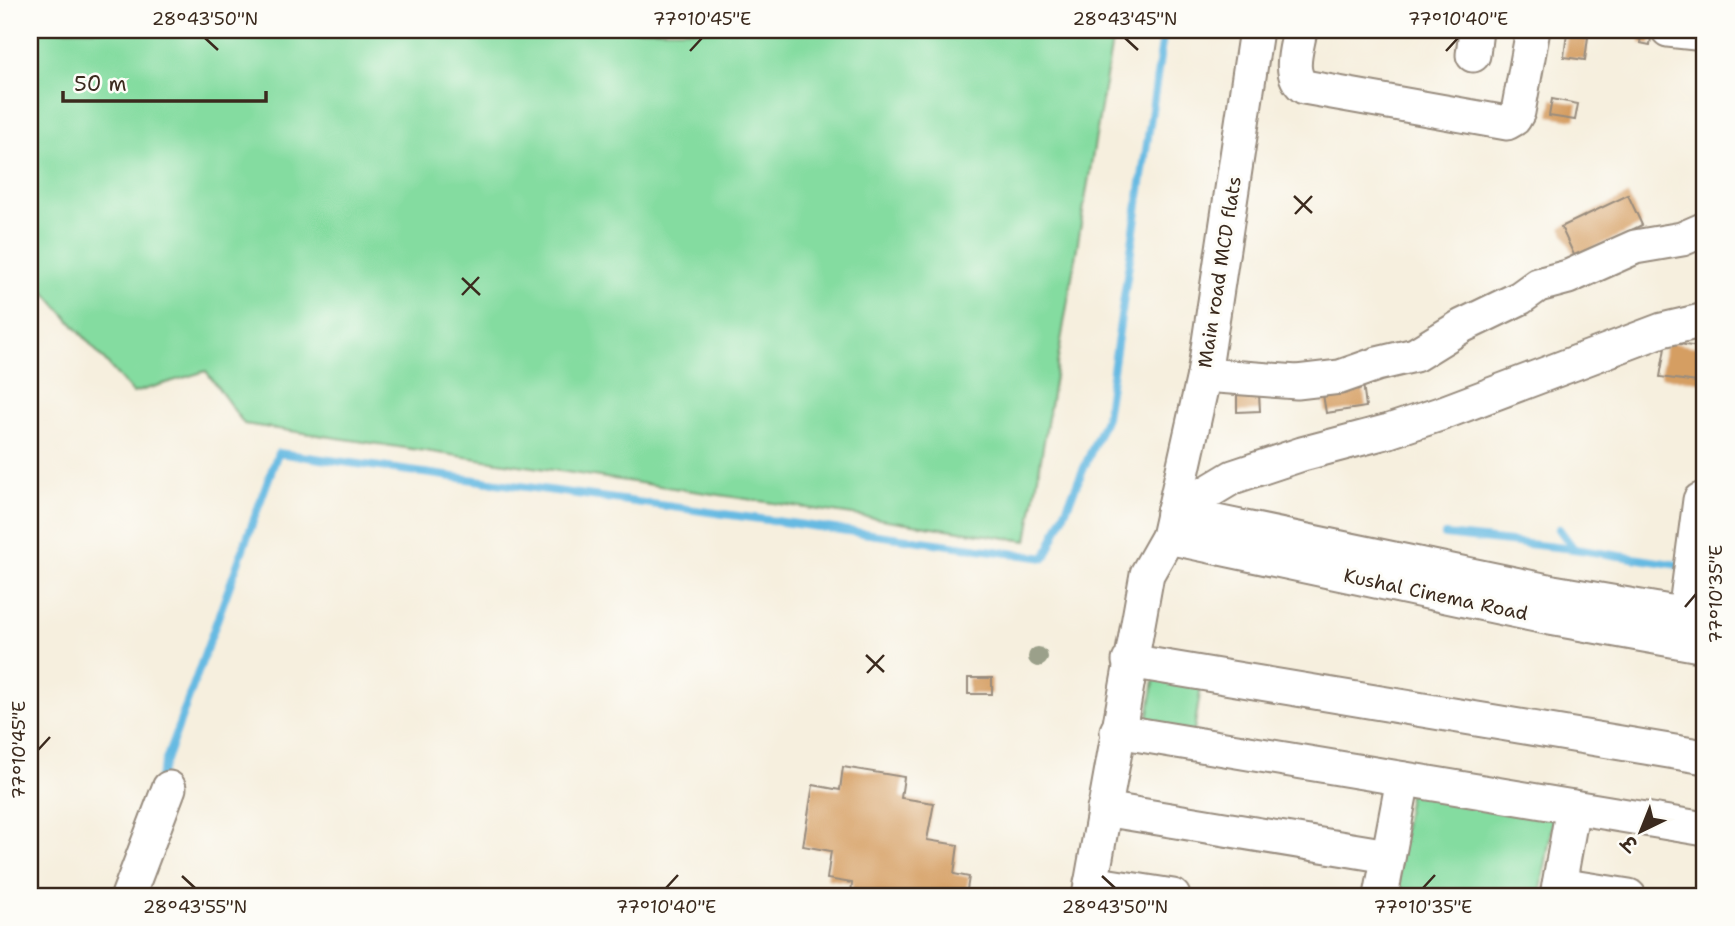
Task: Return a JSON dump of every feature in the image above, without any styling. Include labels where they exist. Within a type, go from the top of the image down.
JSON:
[{"type":"street","name":"Main road MCD flats","points":[[1171,525],[1204,375],[1256,30]]},
{"type":"street","points":[[1300,30],[1293,70],[1296,80],[1304,87],[1507,123],[1514,119],[1518,112],[1533,30]]},
{"type":"street","points":[[1668,30],[1705,34]]},
{"type":"street","points":[[1204,375],[1297,382],[1340,377],[1415,355],[1462,326],[1520,298],[1538,285],[1568,277],[1635,247],[1682,239],[1705,229]]},
{"type":"street","points":[[1173,896],[1090,889],[1129,661],[1147,574],[1171,525],[1233,477],[1302,454],[1389,431],[1662,330],[1705,320]]},
{"type":"street","points":[[1695,616],[1700,500]]},
{"type":"street","name":"Kushal Cinema Road","points":[[1171,525],[1552,605],[1705,646]]},
{"type":"street","name":"Kushal Cinema Road","points":[[1552,605],[1695,616]]},
{"type":"street","points":[[1129,661],[1705,757]]},
{"type":"street","points":[[1117,731],[1705,829]]},
{"type":"street","points":[[1381,896],[1403,779]]},
{"type":"street","points":[[128,896],[169,788]]},
{"type":"street","points":[[1573,807],[1558,890],[1624,896]]},
{"type":"street","points":[[1104,809],[1388,856]]},
{"type":"green space","points":[[30,30],[1114,30],[1027,541],[244,424],[206,371],[133,393],[30,275]]},
{"type":"green space","points":[[1155,674],[1202,681],[1194,731],[1147,724]]},
{"type":"green space","points":[[1410,790],[1554,814],[1540,896],[1392,896]]},
{"type":"building","points":[[1642,30],[1652,30],[1650,45],[1640,43]]},
{"type":"building","points":[[1567,33],[1588,37],[1585,60],[1564,57]]},
{"type":"building","points":[[1552,99],[1578,104],[1575,120],[1549,116]]},
{"type":"building","points":[[1628,195],[1642,225],[1575,257],[1561,227]]},
{"type":"building","points":[[1666,342],[1705,348],[1705,383],[1660,377]]},
{"type":"building","points":[[1363,383],[1366,407],[1326,413],[1322,388]]},
{"type":"building","points":[[1259,394],[1260,411],[1237,412],[1237,395]]},
{"type":"building","points":[[968,678],[992,678],[992,694],[968,694]]},
{"type":"building","points":[[843,767],[904,777],[901,798],[934,803],[927,840],[958,845],[954,874],[969,877],[966,896],[851,896],[852,883],[827,879],[831,851],[803,846],[813,785],[840,790]]},
{"type":"waterway","points":[[158,782],[278,453],[1045,558],[1106,417],[1164,30]]},
{"type":"waterway","points":[[1559,529],[1574,549]]},
{"type":"waterway","points":[[1445,535],[1574,549],[1685,566]]}]
